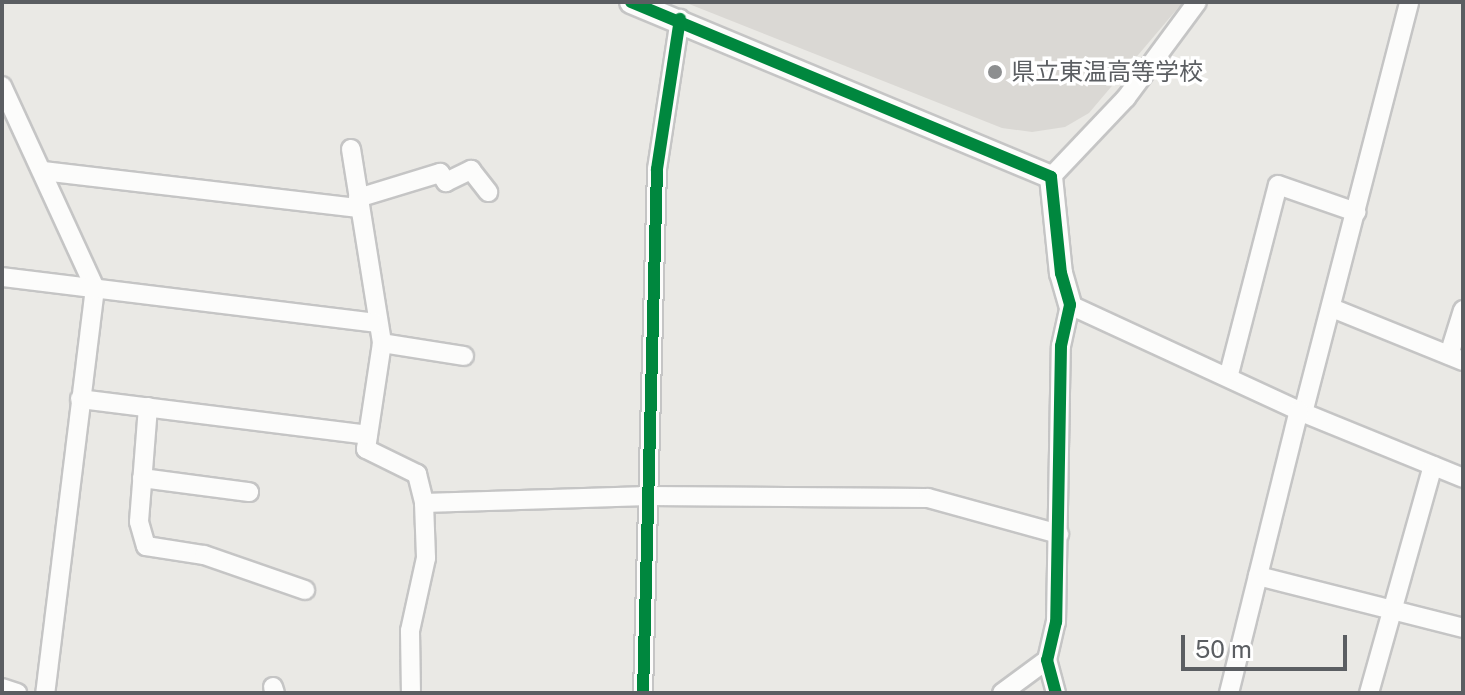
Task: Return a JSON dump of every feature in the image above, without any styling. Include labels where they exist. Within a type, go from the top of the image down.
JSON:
[{"type":"street","points":[[631,2],[680,19],[1051,177]]},
{"type":"street","points":[[1056,693],[1047,660],[1056,622],[1061,346],[1070,305],[1061,273],[1051,177],[1126,98],[1197,2]]},
{"type":"street","points":[[1229,693],[1301,412],[1332,308],[1409,2]]},
{"type":"street","points":[[643,693],[657,169],[680,19]]},
{"type":"street","points":[[2,86],[95,288],[45,693]]},
{"type":"street","points":[[351,149],[375,323],[382,343],[366,449],[417,474],[424,503],[426,558],[410,631],[411,693]]},
{"type":"street","points":[[43,171],[359,203],[440,173],[446,182],[471,170],[488,192]]},
{"type":"street","points":[[1229,374],[1278,185],[1356,212]]},
{"type":"street","points":[[2,277],[375,323]]},
{"type":"street","points":[[1070,305],[1229,374],[1301,412],[1463,478]]},
{"type":"street","points":[[1332,308],[1456,358],[1463,310]]},
{"type":"street","points":[[382,343],[464,356]]},
{"type":"street","points":[[80,399],[368,435]]},
{"type":"street","points":[[148,407],[139,522],[146,546],[204,555],[305,590]]},
{"type":"street","points":[[1369,693],[1433,466]]},
{"type":"street","points":[[142,478],[249,492]]},
{"type":"street","points":[[424,503],[648,496],[928,498],[1059,534]]},
{"type":"street","points":[[1258,576],[1463,628]]},
{"type":"street","points":[[1002,693],[1047,660]]},
{"type":"street","points":[[2,688],[17,693]]},
{"type":"shaded area","name":"県立東温高等学校","points":[[684,2],[1183,2],[1089,113],[1065,127],[1032,132],[1002,128]]},
{"type":"cycle path","points":[[631,2],[1051,177],[1061,273],[1070,305],[1061,346],[1056,622],[1047,660],[1056,693]]},
{"type":"cycle path","points":[[643,693],[657,169],[680,19]]},
{"type":"place","name":"県立東温高等学校","points":[[995,72]]}]
